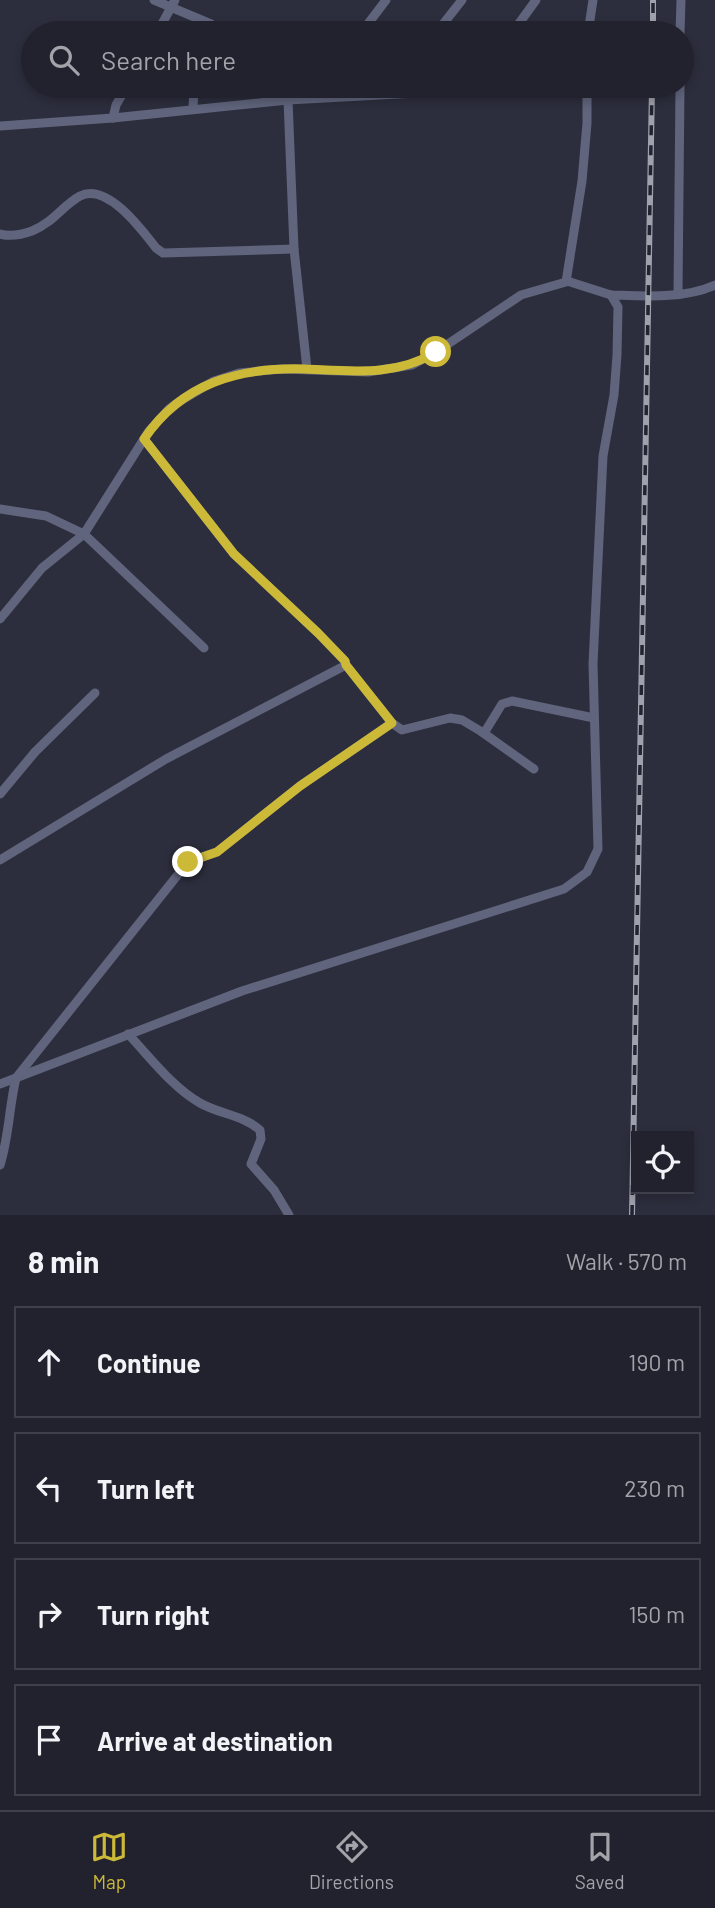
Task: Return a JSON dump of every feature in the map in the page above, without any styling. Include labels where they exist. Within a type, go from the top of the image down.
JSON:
[{"type":"street","points":[[154,0],[173,4],[205,21]]},
{"type":"street","points":[[369,21],[386,0]]},
{"type":"street","points":[[445,21],[462,0]]},
{"type":"street","points":[[521,21],[536,0]]},
{"type":"street","points":[[590,21],[593,0]]},
{"type":"street","points":[[681,0],[681,21]]},
{"type":"street","points":[[164,21],[173,4]]},
{"type":"street","points":[[113,118],[120,98]]},
{"type":"street","points":[[192,109],[193,98]]},
{"type":"street","points":[[0,126],[325,98]]},
{"type":"street","points":[[567,281],[582,181],[587,98]]},
{"type":"street","points":[[678,294],[680,98]]},
{"type":"street","points":[[288,100],[294,249],[307,369]]},
{"type":"street","points":[[0,234],[24,234],[43,226],[78,198],[93,194],[107,198],[119,206],[163,253],[294,249]]},
{"type":"street","points":[[0,619],[49,561],[84,534],[144,439],[169,409],[214,382],[247,372],[307,369],[368,372],[412,365],[521,295],[567,281],[611,295],[648,296],[700,291],[715,285]]},
{"type":"street","points":[[0,1084],[242,991],[570,886],[587,873],[598,849],[593,664],[603,456],[614,395],[618,320],[618,307],[611,295]]},
{"type":"street","points":[[144,439],[234,554],[345,661],[399,729],[409,729],[438,719],[456,718],[482,732],[534,769]]},
{"type":"street","points":[[0,509],[46,516],[84,534],[204,648]]},
{"type":"street","points":[[0,860],[174,755],[346,665]]},
{"type":"street","points":[[0,794],[43,744],[95,693]]},
{"type":"street","points":[[482,732],[502,704],[508,701],[594,718]]},
{"type":"street","points":[[0,1166],[7,1141],[9,1108],[16,1078],[188,862],[217,852],[300,786],[392,723]]},
{"type":"street","points":[[128,1034],[190,1097],[208,1107],[243,1119],[260,1130],[261,1139],[251,1164],[274,1190],[289,1215]]},
{"type":"railway","points":[[653,0],[653,21]]},
{"type":"railway","points":[[632,1215],[652,98]]},
{"type":"route","points":[[188,862],[217,852],[300,786],[392,723],[345,661],[234,554],[144,439],[159,419],[180,401],[214,382],[239,373],[282,369],[368,372],[412,365],[436,352]]}]
